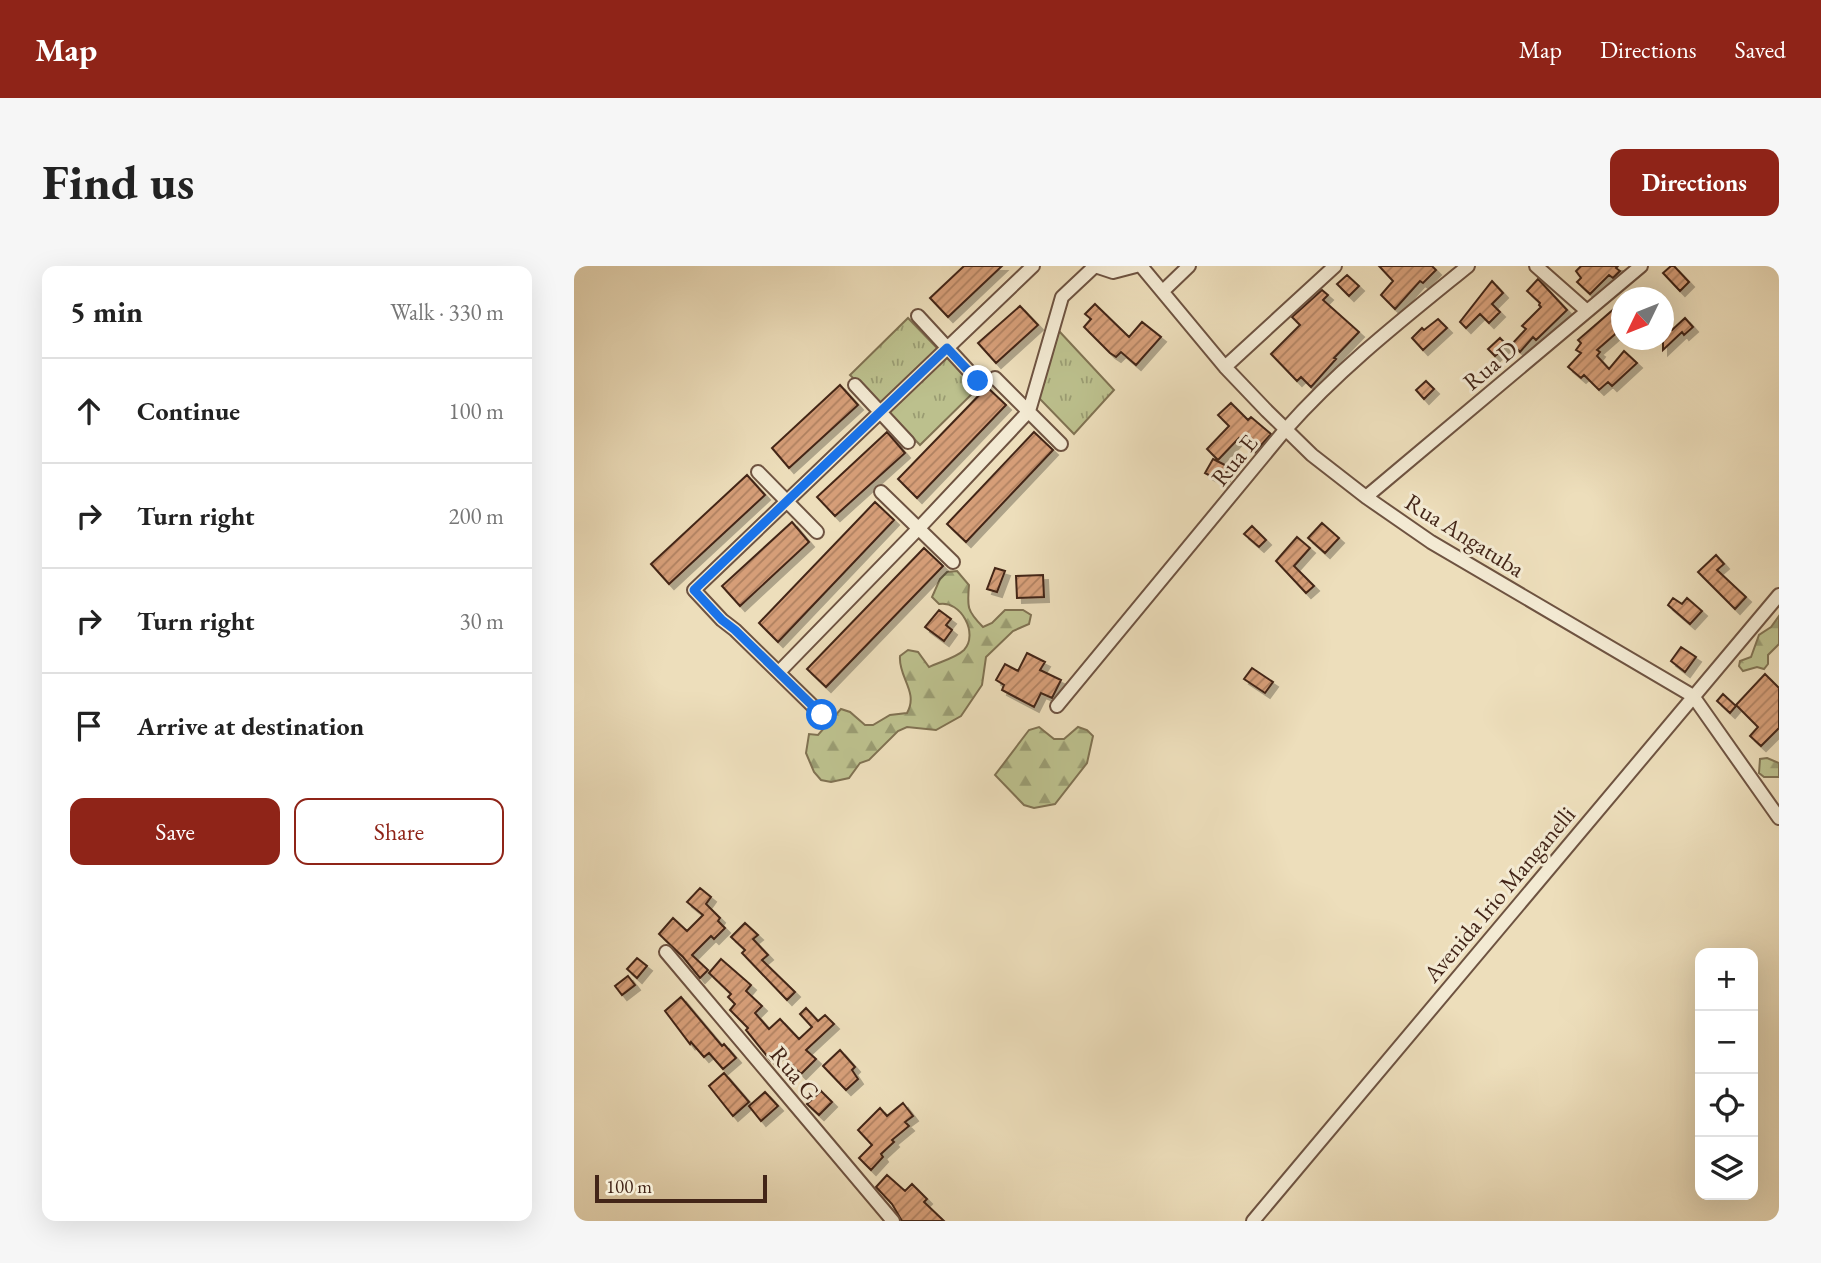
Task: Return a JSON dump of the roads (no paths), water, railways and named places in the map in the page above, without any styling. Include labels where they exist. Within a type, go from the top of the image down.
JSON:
[{"type":"street","points":[[822,715],[694,590],[1033,266]]},
{"type":"street","points":[[779,672],[1029,411],[1062,297],[1095,266],[1113,272],[1139,266]]},
{"type":"street","name":"Rua Angatuba","points":[[1139,266],[1225,367],[1285,430],[1366,497],[1431,542],[1693,696],[1779,818]]},
{"type":"street","points":[[1163,291],[1189,266]]},
{"type":"street","points":[[1225,367],[1335,266]]},
{"type":"street","name":"Rua E","points":[[1058,706],[1315,397],[1360,354],[1468,266]]},
{"type":"street","points":[[1536,266],[1587,312]]},
{"type":"street","name":"Rua D","points":[[1366,497],[1642,266]]},
{"type":"street","points":[[918,316],[978,381]]},
{"type":"street","points":[[995,378],[1061,444]]},
{"type":"street","points":[[855,385],[908,442]]},
{"type":"street","points":[[758,472],[817,532]]},
{"type":"street","points":[[881,492],[953,562]]},
{"type":"street","name":"Avenida Irio Manganelli","points":[[1253,1221],[1779,595]]},
{"type":"street","name":"Rua G","points":[[666,952],[893,1221]]}]
